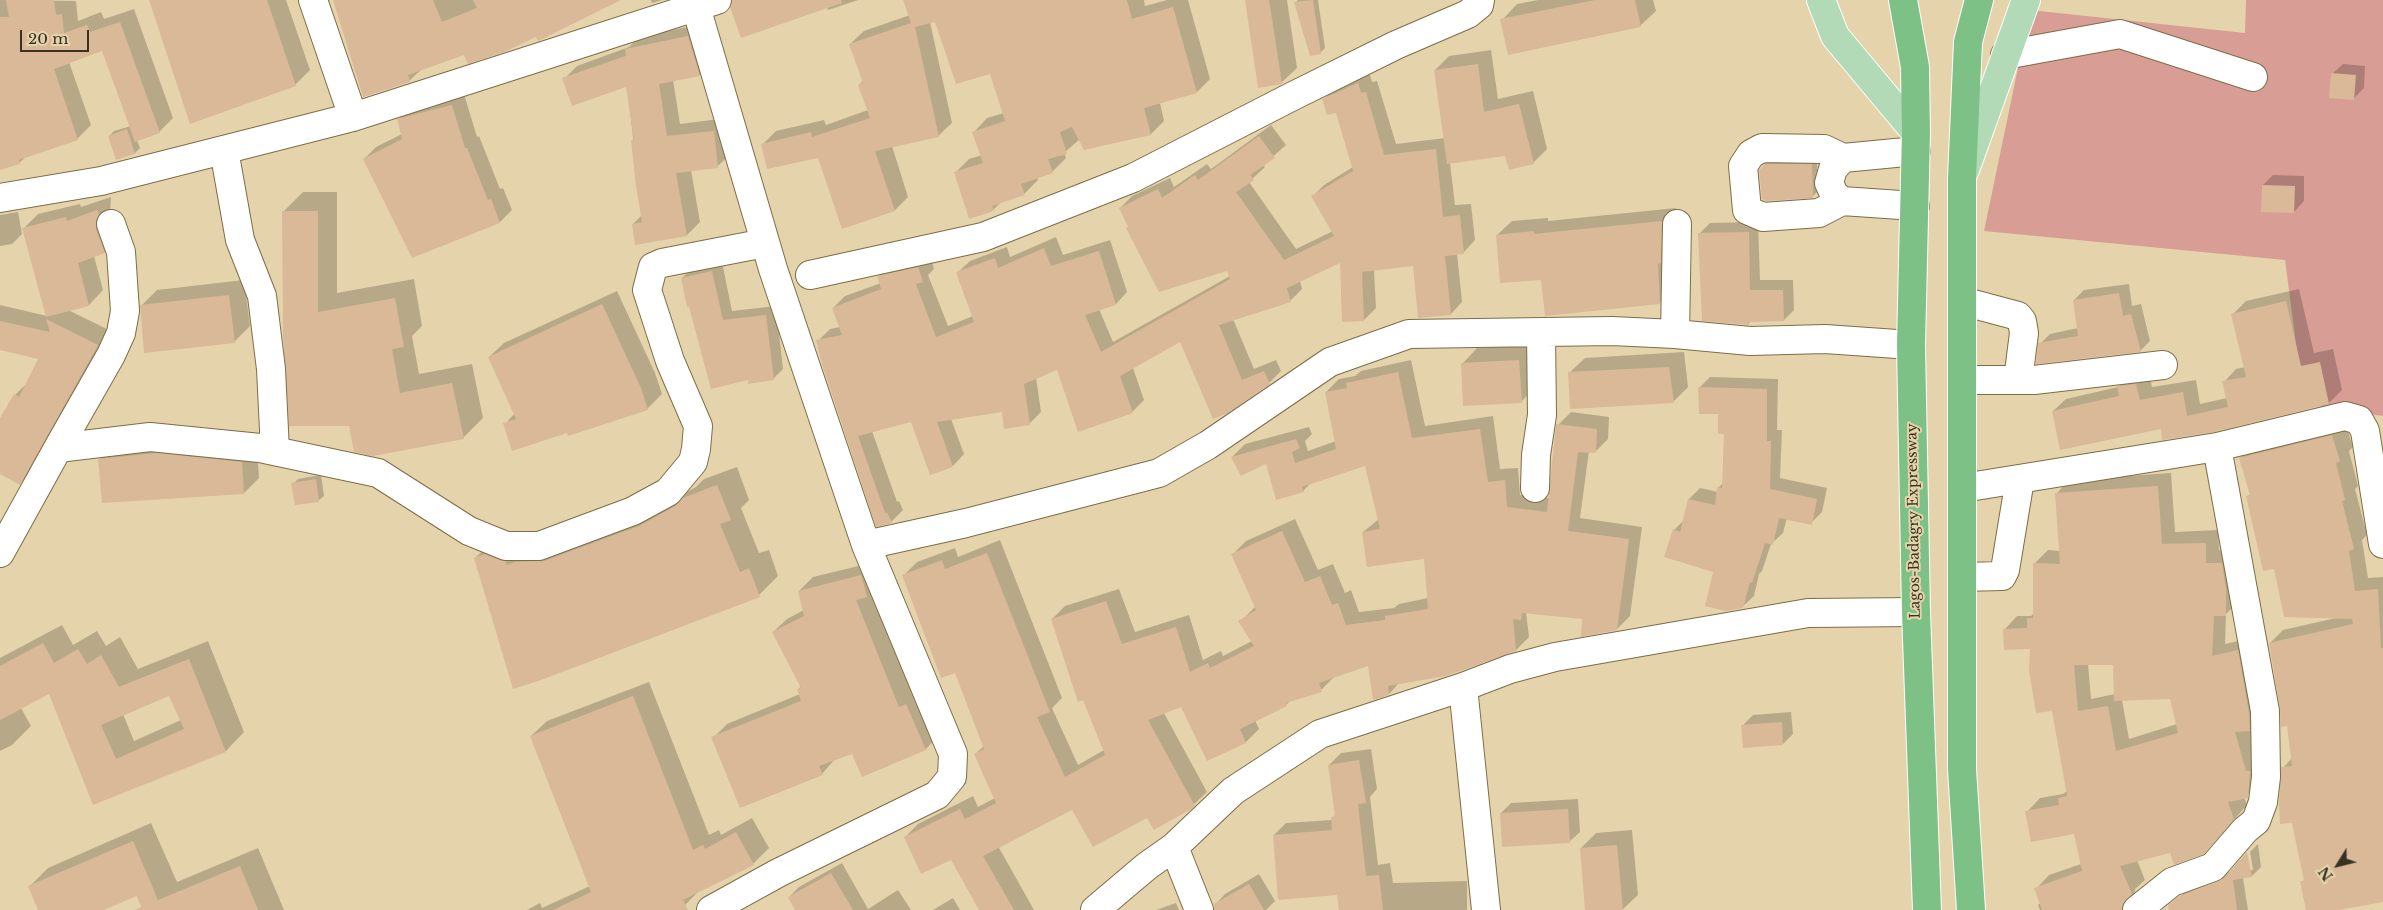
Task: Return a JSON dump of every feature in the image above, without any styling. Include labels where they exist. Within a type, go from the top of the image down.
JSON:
[{"type":"highway","name":"Lagos-Badagry Expressway","points":[[1903,0],[1915,67],[1916,142],[1911,345],[1916,612],[1927,910]]},
{"type":"highway","points":[[1971,910],[1962,769],[1962,178],[1968,42],[1979,0]]},
{"type":"main road","points":[[1821,0],[1835,36],[1916,142]]},
{"type":"main road","points":[[1962,178],[2026,0]]},
{"type":"street","points":[[313,0],[353,117]]},
{"type":"street","points":[[810,275],[983,237],[1134,178],[1344,70],[1468,14],[1479,5],[1480,0]]},
{"type":"street","points":[[0,198],[101,181],[353,117],[707,3],[765,243],[866,545],[953,754],[952,778],[937,795],[778,873],[711,910]]},
{"type":"street","points":[[2005,55],[2120,34],[2253,77]]},
{"type":"street","points":[[1915,206],[1842,201],[1820,213],[1763,217],[1746,210],[1743,166],[1751,154],[1762,148],[1824,149],[1843,158],[1916,142]]},
{"type":"street","points":[[224,150],[240,240],[262,296],[271,369],[275,451]]},
{"type":"street","points":[[1842,201],[1834,194],[1829,183],[1834,170],[1843,158]]},
{"type":"street","points":[[0,553],[111,355],[121,333],[124,311],[121,252],[111,224]]},
{"type":"street","points":[[1675,334],[1677,224]]},
{"type":"street","points":[[58,448],[150,437],[275,451],[378,473],[469,532],[506,546],[539,546],[633,511],[668,492],[693,462],[698,426],[670,361],[647,290],[653,266],[765,243]]},
{"type":"street","points":[[1962,301],[2018,316],[2022,321],[2024,333],[2018,380]]},
{"type":"street","points":[[866,545],[966,523],[1159,473],[1208,445],[1330,362],[1409,334],[1541,334],[1612,331],[1675,334],[1750,341],[1825,339],[1911,345]]},
{"type":"street","points":[[1535,488],[1536,455],[1542,415],[1541,334]]},
{"type":"street","points":[[1962,380],[2034,380],[2163,365]]},
{"type":"street","points":[[1963,488],[2216,447],[2345,416],[2359,420],[2365,431],[2383,544]]},
{"type":"street","points":[[2137,910],[2172,882],[2213,867],[2245,830],[2256,821],[2263,802],[2266,777],[2264,711],[2216,447]]},
{"type":"street","points":[[1962,577],[2002,576],[2005,570],[2020,478]]},
{"type":"street","points":[[1095,910],[1147,866],[1174,848],[1233,791],[1320,734],[1463,688],[1510,668],[1555,658],[1808,613],[1916,612]]},
{"type":"street","points":[[1463,688],[1486,910]]},
{"type":"street","points":[[1174,848],[1199,910]]},
{"type":"shaded area","points":[[2246,0],[2383,0],[2383,416],[2304,404],[2285,260],[1984,231],[2030,10],[2245,33]]},
{"type":"building","points":[[6,0],[54,0],[56,15],[62,14],[64,33],[87,25],[90,32],[120,22],[160,133],[135,142],[102,51],[54,69],[78,140],[19,160],[20,164],[0,170],[0,17],[9,17]]},
{"type":"building","points":[[149,0],[267,0],[296,86],[190,124]]},
{"type":"building","points":[[333,0],[433,0],[442,22],[477,8],[473,0],[621,0],[538,41],[536,37],[504,52],[468,64],[464,55],[408,75],[410,82],[363,97]]},
{"type":"building","points":[[732,0],[841,0],[842,3],[741,38],[730,7]]},
{"type":"building","points":[[903,0],[1127,0],[1132,19],[1173,7],[1197,93],[1144,108],[1151,135],[1084,150],[1072,127],[1060,132],[1067,154],[1048,159],[1053,173],[1021,184],[1025,195],[992,206],[994,211],[969,219],[954,172],[983,163],[972,132],[1005,121],[990,74],[956,84],[935,22],[915,27],[939,137],[875,151],[895,211],[842,229],[818,158],[767,169],[761,144],[811,132],[812,137],[870,118],[858,85],[863,83],[849,44],[911,23]]},
{"type":"building","points":[[1245,0],[1269,0],[1282,84],[1258,88]]},
{"type":"building","points":[[1313,0],[1321,54],[1310,56],[1294,2]]},
{"type":"building","points":[[1595,0],[1635,0],[1641,27],[1508,55],[1500,19]]},
{"type":"building","points":[[688,36],[700,76],[659,84],[667,136],[714,131],[718,168],[676,173],[687,236],[635,245],[632,224],[642,222],[636,186],[631,140],[634,140],[626,87],[572,106],[562,78],[626,56],[625,49]]},
{"type":"building","points":[[1478,64],[1484,112],[1519,104],[1534,164],[1509,170],[1505,156],[1447,164],[1434,70]]},
{"type":"building","points":[[2331,73],[2356,75],[2354,100],[2329,98]]},
{"type":"building","points":[[1358,83],[1361,93],[1366,92],[1384,155],[1436,149],[1443,217],[1460,215],[1464,254],[1445,256],[1451,315],[1418,318],[1413,266],[1362,272],[1364,321],[1342,322],[1340,263],[1287,288],[1291,302],[1219,325],[1242,380],[1264,371],[1270,384],[1228,413],[1213,419],[1180,342],[1120,376],[1133,413],[1078,432],[1057,370],[1024,384],[1030,425],[1004,429],[1002,412],[937,422],[953,467],[930,475],[911,422],[858,436],[885,513],[887,512],[892,523],[876,527],[822,364],[816,340],[842,335],[832,308],[881,289],[877,276],[918,267],[923,282],[916,284],[936,337],[974,322],[956,272],[995,258],[998,268],[1044,248],[1051,266],[1099,251],[1116,305],[1085,315],[1101,352],[1230,279],[1227,271],[1159,292],[1126,228],[1128,227],[1119,208],[1158,189],[1162,198],[1195,175],[1198,180],[1259,136],[1275,158],[1250,175],[1254,180],[1236,192],[1284,260],[1334,236],[1311,196],[1353,171],[1336,113],[1327,115],[1322,99]]},
{"type":"building","points":[[452,105],[465,148],[467,148],[488,200],[491,199],[500,223],[412,258],[363,159],[402,139],[397,119]]},
{"type":"building","points":[[127,129],[135,154],[116,160],[108,136]]},
{"type":"building","points":[[1766,164],[1812,164],[1813,198],[1766,201],[1762,199],[1759,170]]},
{"type":"building","points":[[2262,185],[2295,186],[2294,213],[2261,212]]},
{"type":"building","points":[[97,210],[99,214],[96,229],[105,253],[78,263],[89,306],[46,317],[22,228],[66,217],[67,221]]},
{"type":"building","points":[[282,211],[318,211],[318,312],[395,298],[404,347],[392,349],[400,393],[452,383],[464,439],[373,456],[354,452],[349,426],[289,426],[283,335]]},
{"type":"building","points":[[1662,221],[1661,263],[1658,264],[1660,304],[1545,316],[1541,280],[1500,283],[1496,235],[1534,231],[1534,234]]},
{"type":"building","points":[[1749,232],[1750,290],[1783,290],[1784,321],[1748,322],[1749,325],[1702,321],[1698,233]]},
{"type":"building","points":[[712,271],[723,320],[766,315],[774,380],[748,384],[748,380],[711,389],[689,307],[687,307],[681,278]]},
{"type":"building","points":[[2119,293],[2123,316],[2131,314],[2141,352],[2036,364],[2038,343],[2078,336],[2073,300]]},
{"type":"building","points":[[229,295],[235,343],[144,353],[140,305]]},
{"type":"building","points":[[2286,301],[2301,366],[2320,362],[2329,404],[2214,432],[2162,440],[2161,429],[2060,450],[2052,411],[2119,396],[2117,386],[2136,384],[2140,400],[2183,392],[2187,416],[2228,407],[2222,381],[2246,377],[2231,314]]},
{"type":"building","points":[[602,304],[641,388],[648,410],[568,436],[567,433],[512,451],[503,423],[516,419],[488,357]]},
{"type":"building","points":[[46,319],[98,345],[20,485],[0,474],[0,418],[14,394],[19,397],[38,359],[0,350],[0,321],[50,332]]},
{"type":"building","points":[[1519,360],[1522,403],[1463,406],[1461,363]]},
{"type":"building","points":[[1669,367],[1674,403],[1570,409],[1568,372]]},
{"type":"building","points":[[1398,372],[1412,438],[1480,429],[1488,482],[1505,480],[1507,507],[1547,512],[1556,424],[1597,429],[1596,453],[1578,452],[1568,531],[1629,539],[1617,630],[1581,637],[1582,619],[1522,613],[1521,620],[1513,619],[1516,651],[1446,676],[1388,686],[1389,695],[1373,700],[1368,666],[1319,683],[1322,692],[1286,703],[1287,706],[1240,729],[1246,743],[1207,761],[1181,707],[1148,720],[1195,806],[1191,809],[1154,830],[1147,818],[1093,847],[1072,810],[983,856],[1014,910],[979,910],[951,860],[921,874],[904,837],[960,809],[965,819],[996,803],[974,754],[984,749],[955,673],[941,678],[902,575],[942,560],[945,569],[987,553],[1050,712],[1037,717],[1065,777],[1105,755],[1083,700],[1078,702],[1051,619],[1106,601],[1122,644],[1176,627],[1190,672],[1208,663],[1210,668],[1254,646],[1238,621],[1256,610],[1231,554],[1282,531],[1305,582],[1320,576],[1332,605],[1338,603],[1346,625],[1385,620],[1385,616],[1428,609],[1424,559],[1367,567],[1362,532],[1380,529],[1365,466],[1302,487],[1304,492],[1276,500],[1266,464],[1241,476],[1231,457],[1296,439],[1300,448],[1292,452],[1295,463],[1336,449],[1325,392],[1347,388],[1346,383]]},
{"type":"building","points":[[1698,387],[1767,389],[1767,441],[1771,441],[1770,489],[1817,499],[1812,525],[1779,518],[1773,545],[1765,543],[1752,583],[1750,582],[1743,608],[1726,611],[1705,606],[1713,572],[1664,557],[1673,529],[1680,532],[1688,499],[1715,505],[1717,487],[1722,488],[1724,434],[1718,434],[1718,414],[1699,414]]},
{"type":"building","points":[[2332,435],[2340,461],[2336,463],[2345,500],[2342,501],[2354,549],[2349,551],[2355,591],[2378,589],[2381,648],[2383,648],[2383,902],[2339,910],[2306,910],[2300,881],[2304,881],[2292,823],[2280,824],[2281,767],[2292,766],[2287,726],[2281,727],[2280,708],[2269,643],[2353,624],[2352,619],[2284,617],[2274,569],[2263,571],[2246,496],[2250,495],[2239,458]]},
{"type":"building","points":[[157,453],[242,462],[244,494],[102,503],[98,459]]},
{"type":"building","points":[[316,479],[319,502],[295,505],[291,483]]},
{"type":"building","points":[[717,485],[731,520],[720,524],[740,572],[749,568],[760,597],[513,689],[474,558],[485,554],[506,562],[507,565],[515,562],[544,561],[639,526],[675,506],[683,498]]},
{"type":"building","points":[[2158,486],[2162,544],[2206,543],[2206,563],[2222,563],[2226,589],[2226,616],[2214,616],[2212,656],[2238,650],[2249,713],[2250,731],[2235,732],[2246,771],[2250,771],[2248,798],[2228,802],[2234,819],[2204,854],[2174,865],[2170,853],[2120,866],[2132,894],[2123,904],[2122,910],[2042,910],[2034,888],[2082,871],[2074,834],[2031,842],[2025,811],[2059,805],[2058,798],[2067,796],[2052,711],[2036,713],[2029,670],[2030,649],[2004,650],[2003,629],[2027,628],[2027,618],[2033,618],[2033,563],[2060,564],[2055,493]],"holes":[[[2074,665],[2113,665],[2114,701],[2170,699],[2178,733],[2116,751],[2108,706],[2078,711]]]},
{"type":"building","points":[[861,575],[867,597],[856,600],[899,707],[906,704],[926,750],[862,777],[852,754],[819,766],[823,775],[740,808],[711,737],[801,701],[797,689],[801,688],[772,632],[804,616],[798,591]]},
{"type":"building","points":[[43,643],[54,663],[78,649],[87,664],[101,655],[119,687],[189,659],[226,752],[93,805],[49,694],[0,720],[0,666]],"holes":[[[169,696],[184,729],[116,759],[101,725]]]},
{"type":"building","points":[[633,696],[693,850],[703,845],[705,849],[736,832],[754,865],[683,900],[688,910],[553,910],[591,892],[530,736]]},
{"type":"building","points":[[1782,722],[1783,745],[1743,748],[1741,725]]},
{"type":"building","points":[[1359,760],[1366,803],[1358,804],[1366,876],[1379,875],[1383,910],[1339,910],[1337,895],[1278,900],[1273,835],[1332,830],[1331,817],[1335,816],[1328,765]]},
{"type":"building","points":[[1568,809],[1570,843],[1502,847],[1500,813]]},
{"type":"building","points":[[133,841],[158,900],[240,866],[258,910],[135,910],[141,907],[137,896],[104,910],[38,910],[28,886]]},
{"type":"building","points":[[1617,845],[1623,910],[1585,910],[1580,848]]},
{"type":"building","points":[[2247,852],[2252,877],[2233,880],[2237,910],[2169,910],[2168,905],[2180,896],[2224,878]]},
{"type":"building","points":[[831,873],[853,910],[795,910],[788,897]]},
{"type":"building","points":[[1249,884],[1264,910],[1214,910],[1214,904]]}]
